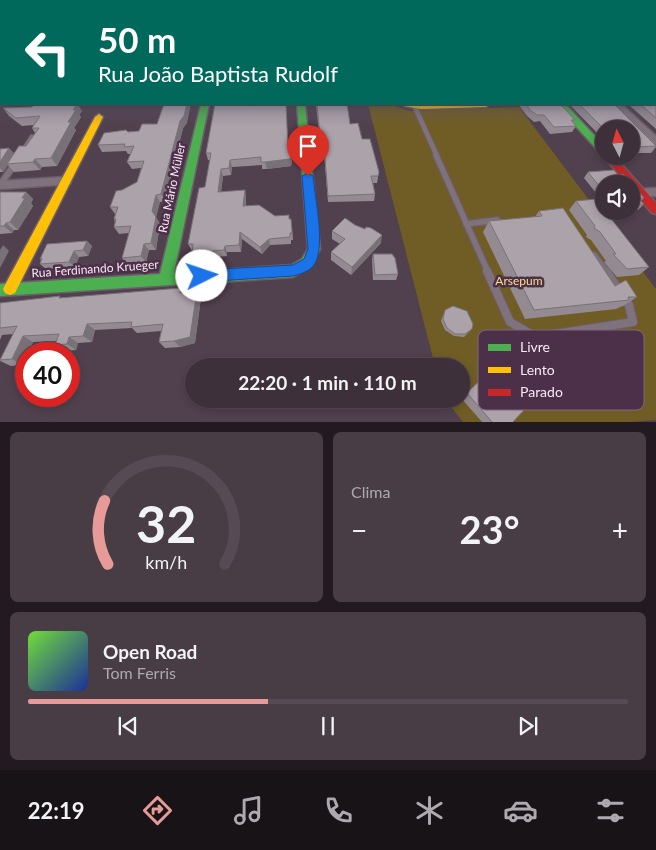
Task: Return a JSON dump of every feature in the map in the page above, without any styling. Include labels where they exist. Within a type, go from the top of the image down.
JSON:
[{"type":"street","name":"Rua Mário Müller","points":[[166,278],[205,105]]},
{"type":"street","name":"Rua Ferdinando Krueger","points":[[5,289],[302,268],[309,262],[314,249],[301,105]]},
{"type":"street","points":[[556,105],[565,109],[595,142]]},
{"type":"street","points":[[617,105],[656,141]]},
{"type":"street","points":[[5,289],[66,181],[99,117]]},
{"type":"street","points":[[616,165],[656,210]]},
{"type":"street","points":[[1,184],[66,181]]},
{"type":"street","points":[[641,193],[656,192]]},
{"type":"lane","points":[[411,105],[510,322],[524,330]]},
{"type":"lane","points":[[22,153],[32,137]]},
{"type":"lane","points":[[1,184],[16,161]]},
{"type":"lane","points":[[466,224],[504,220]]},
{"type":"lane","points":[[581,330],[633,322],[633,313],[624,296],[591,250]]},
{"type":"green space","name":"Arsepum","points":[[368,105],[392,105],[410,111],[519,107],[595,208],[595,220],[604,220],[656,289],[656,420],[629,422],[463,422],[452,408],[470,408],[470,358],[433,358]]},
{"type":"building","points":[[33,105],[76,105],[73,110],[76,110],[68,122],[71,122],[51,158],[35,159],[33,162],[7,164],[19,146],[26,146],[39,128],[32,128],[40,116],[16,118],[3,108],[32,107]]},
{"type":"building","points":[[164,105],[187,105],[184,116],[180,121],[161,194],[156,195],[152,211],[156,217],[151,243],[144,244],[141,256],[122,258],[131,226],[114,227],[116,219],[114,219],[118,207],[110,207],[116,191],[137,182],[144,161],[127,162],[134,146],[124,147],[125,144],[98,145],[104,133],[126,130],[128,132],[139,131],[142,124],[157,124]]},
{"type":"building","points":[[215,105],[286,105],[290,159],[265,162],[261,162],[261,157],[230,160],[229,168],[221,169],[218,192],[245,190],[243,206],[259,205],[275,216],[289,215],[292,233],[290,233],[290,237],[269,239],[260,247],[240,232],[239,245],[225,246],[224,250],[192,253],[193,244],[188,244],[199,188],[205,187],[211,153],[206,153]]},
{"type":"building","points":[[317,105],[347,105],[350,124],[358,123],[362,139],[370,139],[379,172],[378,176],[371,176],[375,194],[328,196],[324,146],[321,147]]},
{"type":"building","points":[[527,105],[560,105],[575,120],[571,120],[576,126],[554,127],[544,115],[537,115]]},
{"type":"building","points":[[580,105],[615,105],[630,120],[595,120]]},
{"type":"building","points":[[641,105],[656,105],[656,118]]},
{"type":"building","points":[[640,130],[656,146],[640,147]]},
{"type":"building","points":[[9,148],[0,162],[0,149]]},
{"type":"building","points":[[614,170],[618,175],[595,175],[595,181],[588,172]]},
{"type":"building","points":[[0,192],[26,192],[22,198],[25,198],[10,222],[4,226],[0,226]]},
{"type":"building","points":[[595,199],[595,220],[612,220],[649,267],[627,269],[613,254],[616,254],[600,232],[594,228],[595,226],[576,201]]},
{"type":"building","name":"Arsepum","points":[[563,208],[615,286],[626,280],[637,297],[628,297],[629,300],[534,310],[489,221],[542,216],[539,211]]},
{"type":"building","points":[[345,218],[355,225],[365,229],[366,227],[371,228],[382,235],[352,267],[331,252],[345,239],[332,231]]},
{"type":"building","points":[[87,241],[83,250],[74,251],[69,262],[40,264],[42,258],[40,259],[47,244]]},
{"type":"building","points":[[373,254],[392,254],[395,258],[398,274],[375,275]]},
{"type":"building","points":[[181,288],[180,293],[197,291],[190,337],[159,342],[163,324],[131,327],[132,322],[87,324],[83,336],[69,337],[68,342],[56,342],[59,334],[23,336],[20,342],[15,342],[15,353],[12,359],[0,360],[17,326],[0,328],[0,303],[60,296],[59,298]]},
{"type":"building","points":[[453,306],[467,311],[473,324],[472,329],[465,334],[455,334],[447,328],[443,319],[445,310]]},
{"type":"building","points":[[478,382],[478,406],[470,396],[470,390]]},
{"type":"building","points":[[482,410],[524,410],[513,422],[492,422]]},
{"type":"traffic: fast","points":[[166,278],[205,105]]},
{"type":"traffic: fast","points":[[0,290],[293,271],[301,267],[309,260],[314,249],[301,105]]},
{"type":"traffic: fast","points":[[556,105],[565,109],[595,142]]},
{"type":"traffic: slow","points":[[414,105],[454,105]]},
{"type":"traffic: slow","points":[[10,289],[99,117]]},
{"type":"traffic: jam","points":[[616,165],[656,210]]},
{"type":"route","points":[[202,276],[293,270],[302,268],[309,262],[314,249],[308,176]]}]
